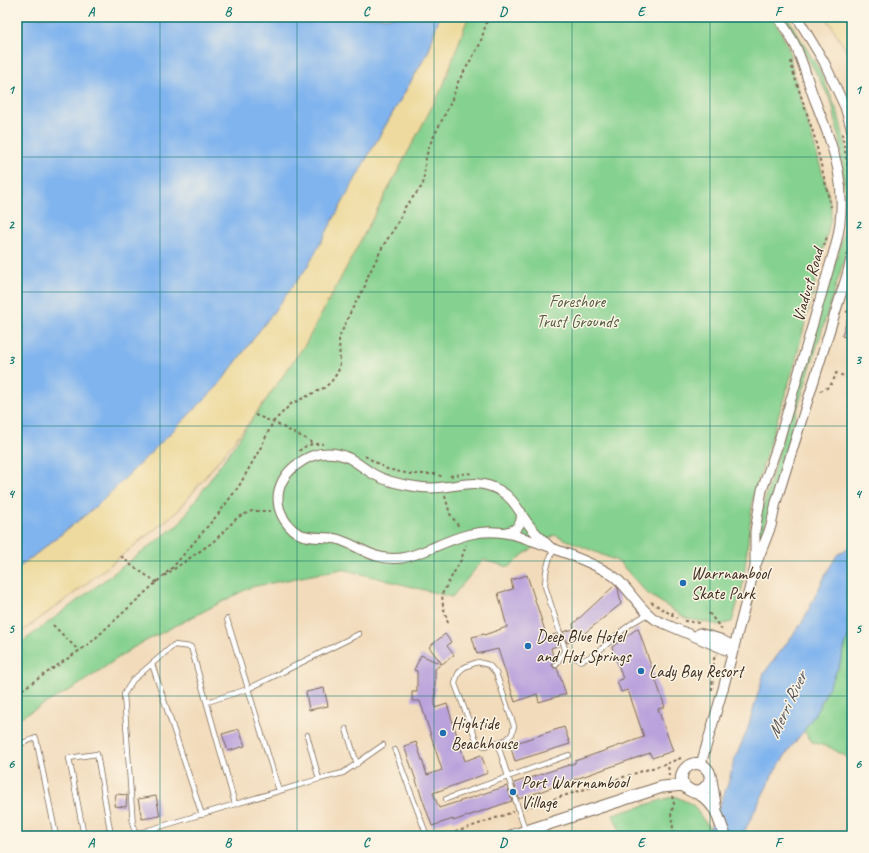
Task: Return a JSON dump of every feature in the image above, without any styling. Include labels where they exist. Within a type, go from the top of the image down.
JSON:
[{"type":"street","name":"Viaduct Road","points":[[755,567],[755,531],[762,490],[778,444],[841,222],[840,174],[836,158],[827,129],[795,44],[778,17]]},
{"type":"street","points":[[797,17],[824,62],[845,107],[852,131]]},
{"type":"street","name":"Viaduct Road","points":[[701,764],[755,567],[770,526],[776,502],[852,255]]},
{"type":"street","points":[[521,512],[521,520],[517,528],[511,532],[488,530],[472,533],[417,554],[405,557],[386,558],[368,554],[337,539],[303,536],[297,533],[286,523],[279,511],[278,496],[281,484],[286,474],[298,464],[307,457],[330,453],[348,458],[374,474],[390,481],[408,486],[434,488],[474,483],[489,486],[507,495],[521,512],[535,533],[552,548]]},
{"type":"street","points":[[503,532],[552,548],[594,565],[607,572],[622,585],[647,614],[661,622],[682,630],[721,639],[726,650],[734,648]]},
{"type":"street","points":[[716,811],[706,799],[686,788],[683,780],[686,767],[689,765],[701,764],[708,770],[716,811],[725,836]]},
{"type":"street","points":[[694,792],[702,791],[706,788],[709,784],[710,775]]},
{"type":"street","points":[[512,836],[683,780]]},
{"type":"lane","points":[[552,548],[546,572],[546,586],[565,648],[572,656],[580,661],[589,658],[631,624],[647,614]]},
{"type":"lane","points":[[227,619],[279,791]]},
{"type":"lane","points":[[207,702],[248,689],[359,634]]},
{"type":"lane","points":[[136,835],[133,826],[124,694],[133,680],[174,645],[191,647],[235,804]]},
{"type":"lane","points":[[556,665],[565,648]]},
{"type":"lane","points":[[478,662],[489,665],[496,673],[514,726],[512,734],[506,740],[497,742],[484,746],[476,742],[455,684],[457,674],[465,666],[478,662]]},
{"type":"lane","points":[[152,664],[202,815]]},
{"type":"lane","points":[[346,729],[357,764]]},
{"type":"lane","points":[[307,735],[319,779]]},
{"type":"lane","points":[[17,745],[36,738],[56,836]]},
{"type":"lane","points":[[497,742],[525,832]]},
{"type":"lane","points":[[129,836],[343,773],[382,745]]},
{"type":"lane","points":[[395,750],[427,836]]},
{"type":"lane","points":[[84,836],[69,758],[97,754],[111,836]]},
{"type":"lane","points":[[446,799],[569,755]]},
{"type":"lane","points":[[17,827],[18,836]]},
{"type":"path","points":[[17,693],[89,644],[173,567],[240,486],[261,448],[273,422],[291,404],[324,388],[331,382],[338,372],[340,364],[339,338],[383,246],[406,207],[423,185],[426,158],[430,144],[451,102],[458,82],[480,44],[488,17]]},
{"type":"path","points":[[790,56],[793,72],[814,135],[831,209]]},
{"type":"path","points":[[824,247],[828,234]]},
{"type":"path","points":[[256,415],[310,441],[321,454]]},
{"type":"path","points":[[298,464],[291,458],[304,447],[312,444],[325,444]]},
{"type":"path","points":[[361,454],[387,470],[410,474],[436,474],[442,477],[467,473],[479,474]]},
{"type":"path","points":[[156,582],[213,542],[238,517],[252,511],[279,511]]},
{"type":"path","points":[[121,556],[131,565],[156,582]]},
{"type":"path","points":[[650,602],[685,622],[699,622],[705,624]]},
{"type":"path","points":[[709,613],[721,639]]},
{"type":"path","points":[[53,625],[79,651]]},
{"type":"path","points":[[712,692],[714,659],[721,639],[717,628]]},
{"type":"path","points":[[444,836],[519,810],[668,763]]},
{"type":"path","points":[[669,785],[674,804],[672,813],[674,836]]},
{"type":"green space","name":"Foreshore Trust Grounds","points":[[468,17],[772,17],[789,50],[793,72],[827,189],[831,209],[831,218],[795,363],[753,497],[743,584],[732,622],[719,625],[685,618],[647,593],[619,562],[555,535],[524,554],[509,567],[483,560],[452,597],[342,569],[251,587],[134,647],[77,686],[17,719],[17,646],[179,524],[306,343],[443,86]]},
{"type":"green space","points":[[781,17],[787,17],[819,69],[838,113],[849,160],[852,213],[849,244],[798,407],[768,512],[760,550],[757,533],[762,510],[824,295],[839,251],[845,226],[845,202],[841,148],[832,103],[788,25]]},
{"type":"green space","points":[[852,623],[852,760],[831,748],[812,742],[804,731],[819,707],[839,666]]},
{"type":"green space","points":[[675,796],[693,805],[710,829],[704,836],[622,836],[613,815]]},
{"type":"sand","points":[[439,17],[468,17],[443,86],[306,343],[255,415],[178,511],[72,595],[17,635],[17,569],[98,505],[369,154],[429,50]]},
{"type":"sand","points":[[826,17],[852,17],[852,69],[849,55]]},
{"type":"water","points":[[17,17],[439,17],[429,50],[369,154],[308,266],[218,386],[98,505],[17,569]]},
{"type":"water","name":"Merri River","points":[[852,545],[852,623],[839,666],[819,707],[804,731],[773,774],[742,836],[704,836],[710,829],[728,784],[735,758],[747,731],[764,673],[802,623],[837,555]]},
{"type":"building","points":[[850,310],[852,310],[852,339],[842,336]]},
{"type":"building","points":[[527,575],[547,637],[556,634],[560,645],[551,648],[554,660],[552,665],[554,668],[557,668],[566,694],[539,702],[537,694],[515,702],[498,649],[477,654],[472,637],[484,635],[507,627],[498,593],[513,589],[511,580]]},
{"type":"building","points":[[615,585],[618,588],[621,604],[576,640],[567,643],[563,632],[574,629],[573,624]]},
{"type":"building","points":[[638,628],[665,707],[658,709],[673,751],[652,758],[650,753],[519,799],[514,783],[575,763],[575,761],[644,737],[628,690],[621,692],[617,681],[623,679],[612,647]]},
{"type":"building","points":[[445,634],[451,642],[447,646],[454,655],[442,664],[429,647]]},
{"type":"building","points":[[421,655],[441,664],[435,669],[435,708],[447,704],[465,761],[481,755],[488,773],[433,793],[439,808],[507,786],[512,801],[453,821],[453,819],[432,826],[404,746],[416,742],[427,775],[442,770],[420,701],[412,701],[412,692],[417,692],[417,671],[414,670]]},
{"type":"building","points":[[324,688],[328,706],[309,710],[306,692]]},
{"type":"building","points":[[564,727],[570,744],[515,761],[510,745]]},
{"type":"building","points":[[239,729],[245,746],[228,751],[222,734]]},
{"type":"building","points":[[116,794],[127,795],[126,807],[114,806]]},
{"type":"building","points":[[156,796],[160,816],[142,819],[138,799]]},
{"type":"place","name":"Warrnambool Skate Park","points":[[683,583]]},
{"type":"place","name":"Deep Blue Hotel and Hot Springs","points":[[528,646]]},
{"type":"place","name":"Lady Bay Resort","points":[[641,671]]},
{"type":"place","name":"Hightide Beachhouse","points":[[443,733]]},
{"type":"place","name":"Port Warrnambool Village","points":[[513,792]]}]
